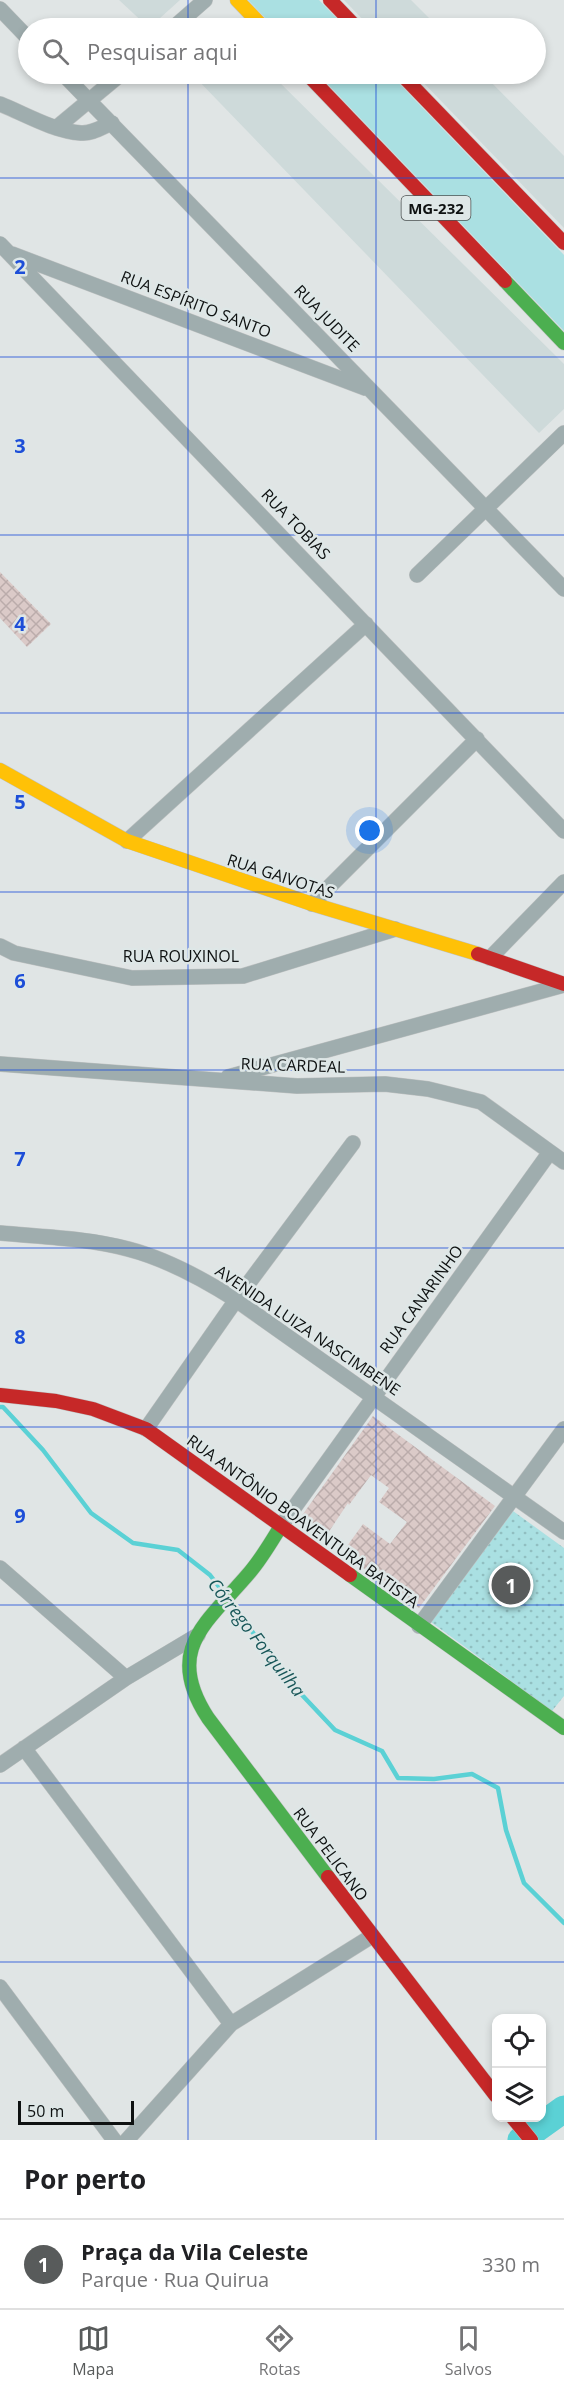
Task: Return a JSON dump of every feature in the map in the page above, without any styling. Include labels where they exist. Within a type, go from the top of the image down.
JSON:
[{"type":"street","points":[[184,18],[205,0]]},
{"type":"street","points":[[237,0],[254,18]]},
{"type":"street","points":[[330,0],[347,18]]},
{"type":"street","points":[[0,9],[18,28]]},
{"type":"street","name":"RUA JUDITE","points":[[73,84],[564,589]]},
{"type":"street","points":[[56,128],[110,84]]},
{"type":"street","name":"MG-232","points":[[317,84],[564,343]]},
{"type":"street","points":[[411,84],[564,243]]},
{"type":"street","points":[[0,104],[56,128],[81,133],[93,132],[112,123]]},
{"type":"street","name":"RUA ESPÍRITO SANTO","points":[[4,248],[371,390]]},
{"type":"street","name":"RUA TOBIAS","points":[[4,248],[564,831]]},
{"type":"street","points":[[417,575],[564,433]]},
{"type":"street","points":[[127,841],[366,624]]},
{"type":"street","points":[[312,904],[477,739]]},
{"type":"street","name":"RUA GAIVOTAS","points":[[0,770],[127,841],[312,904],[490,958],[564,984]]},
{"type":"street","points":[[490,958],[564,882]]},
{"type":"street","name":"RUA ROUXINOL","points":[[0,946],[14,953],[132,978],[243,976],[395,929]]},
{"type":"street","points":[[216,1081],[564,984]]},
{"type":"street","name":"RUA CARDEAL","points":[[0,1065],[297,1086],[384,1084],[428,1089],[481,1102],[564,1162]]},
{"type":"street","points":[[146,1429],[236,1300],[353,1143]]},
{"type":"street","name":"RUA CANARINHO","points":[[211,1618],[262,1557],[281,1526],[373,1396],[550,1152]]},
{"type":"street","name":"AVENIDA LUIZA NASCIMBENE","points":[[0,1233],[103,1244],[128,1249],[181,1269],[236,1300],[564,1532]]},
{"type":"street","name":"RUA ANTÔNIO BOAVENTURA BATISTA","points":[[0,1395],[86,1406],[114,1414],[146,1429],[419,1626],[561,1721]]},
{"type":"street","points":[[419,1626],[564,1430]]},
{"type":"street","points":[[0,1568],[126,1678]]},
{"type":"street","name":"RUA PELICANO","points":[[211,1618],[198,1635],[188,1667],[190,1682],[202,1711],[492,2091]]},
{"type":"street","points":[[0,1765],[126,1678],[198,1635]]},
{"type":"street","points":[[24,1748],[231,2024]]},
{"type":"street","points":[[127,2140],[231,2024],[372,1936]]},
{"type":"street","points":[[0,1987],[114,2140]]},
{"type":"street","points":[[516,2122],[531,2140]]},
{"type":"shaded area","points":[[119,0],[180,0],[160,18],[138,18]]},
{"type":"shaded area","points":[[248,0],[319,0],[336,18],[265,18]]},
{"type":"shaded area","points":[[344,0],[411,0],[429,18],[361,18]]},
{"type":"shaded area","points":[[202,84],[281,84],[564,364],[564,409],[539,433]]},
{"type":"shaded area","points":[[328,84],[400,84],[564,255],[564,331]]},
{"type":"shaded area","points":[[425,84],[493,84],[564,156],[564,228]]},
{"type":"shaded area","points":[[513,1511],[564,1548],[564,1696],[552,1711],[431,1622]]},
{"type":"building","points":[[0,572],[51,624],[27,647],[0,618]]},
{"type":"building","points":[[373,1416],[495,1506],[419,1608],[342,1553],[363,1524],[390,1544],[407,1522],[379,1502],[389,1488],[371,1475],[349,1505],[348,1503],[324,1539],[298,1521]]},
{"type":"waterway","name":"Córrego Forquilha","points":[[0,1407],[3,1407],[43,1450],[91,1513],[133,1543],[178,1550],[210,1575],[223,1592]]},
{"type":"waterway","name":"Córrego Forquilha","points":[[232,1604],[286,1678],[335,1730],[382,1751],[398,1778],[434,1779],[472,1774],[498,1788],[506,1830],[524,1883],[564,1923]]},
{"type":"waterway","points":[[521,2140],[564,2109]]},
{"type":"traffic: fast","points":[[505,281],[564,343]]},
{"type":"traffic: fast","points":[[281,1526],[254,1567],[206,1622],[196,1638],[190,1655],[190,1673],[195,1694],[208,1718],[328,1877]]},
{"type":"traffic: fast","points":[[350,1575],[564,1728]]},
{"type":"traffic: slow","points":[[237,0],[254,18]]},
{"type":"traffic: slow","points":[[0,770],[127,841],[312,904],[478,954]]},
{"type":"traffic: jam","points":[[330,0],[347,18]]},
{"type":"traffic: jam","points":[[317,84],[505,281]]},
{"type":"traffic: jam","points":[[411,84],[564,243]]},
{"type":"traffic: jam","points":[[478,954],[564,984]]},
{"type":"traffic: jam","points":[[0,1395],[56,1401],[93,1409],[146,1429],[350,1575]]},
{"type":"traffic: jam","points":[[328,1877],[492,2091]]},
{"type":"traffic: jam","points":[[516,2122],[531,2140]]},
{"type":"place","name":"Praça da Vila Celeste","points":[[511,1585]]}]
